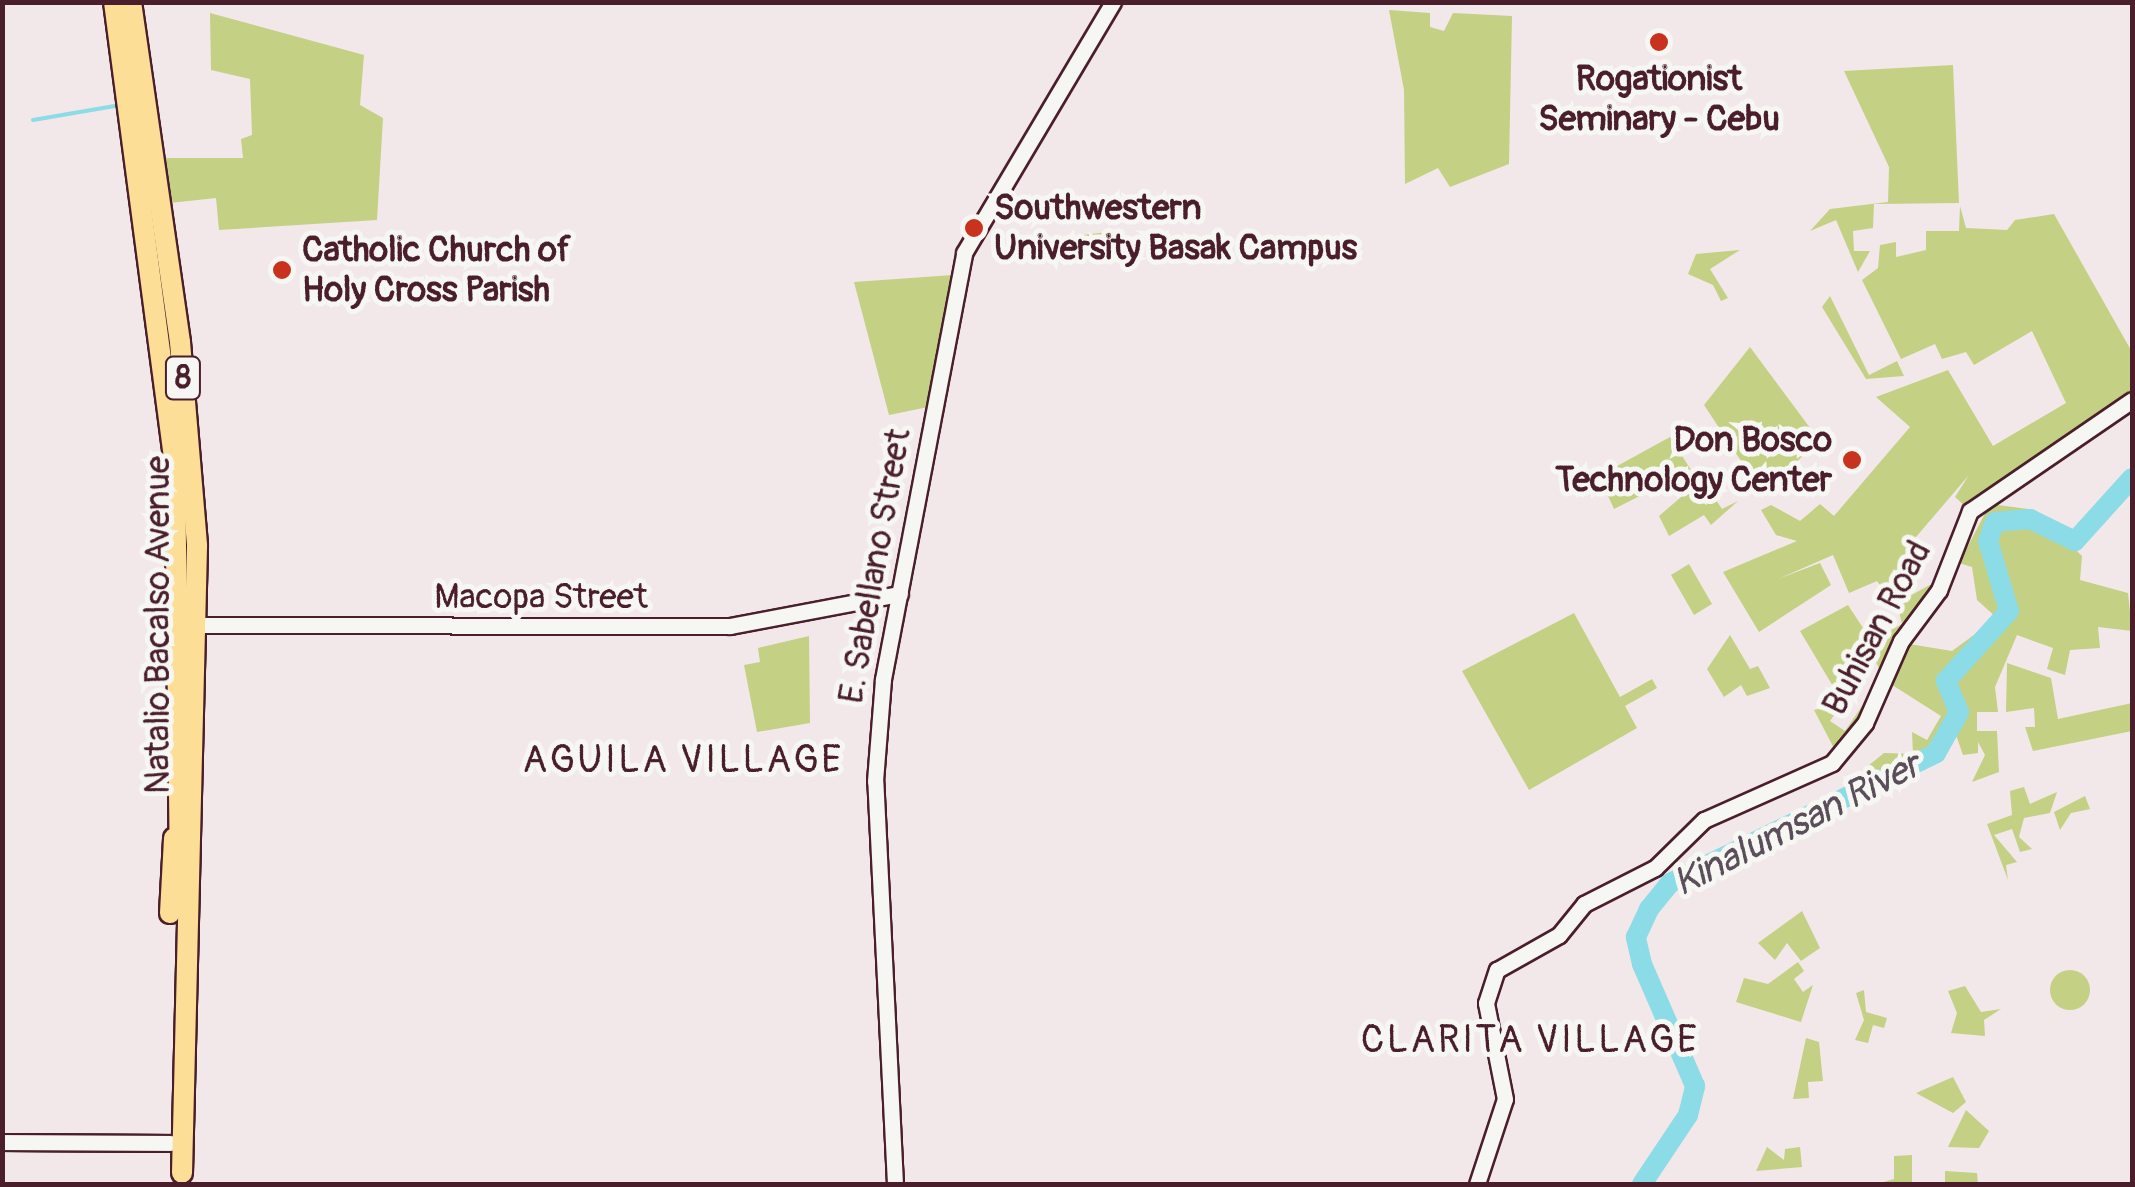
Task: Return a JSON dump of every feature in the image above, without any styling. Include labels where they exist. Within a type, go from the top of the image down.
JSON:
[{"type":"main road","name":"Natalio Bacalso Avenue","points":[[114,2],[162,283]]},
{"type":"main road","name":"Natalio Bacalso Avenue","points":[[130,2],[162,283],[187,625],[181,1181]]},
{"type":"main road","name":"Natalio Bacalso Avenue","points":[[181,1181],[184,828]]},
{"type":"main road","name":"Natalio Bacalso Avenue","points":[[181,1181],[170,1143],[184,828]]},
{"type":"street","name":"E. Sabellano Street","points":[[895,1184],[875,780],[900,594],[964,253],[1112,2]]},
{"type":"street","name":"Buhisan Road","points":[[1477,1184],[1505,1099],[1486,1003],[1497,970],[1559,935],[1584,904],[1655,868],[1704,820],[1832,763],[1865,723],[1902,641],[1939,590],[1970,511],[2132,400]]},
{"type":"street","name":"Macopa Street","points":[[187,625],[730,626],[900,594]]},
{"type":"street","points":[[2,1142],[170,1143]]},
{"type":"green space","points":[[1389,10],[1430,13],[1430,27],[1444,31],[1453,13],[1512,16],[1509,164],[1450,187],[1438,168],[1405,184],[1404,90]]},
{"type":"green space","points":[[210,13],[364,55],[360,105],[383,118],[377,220],[219,230],[216,198],[170,203],[166,158],[243,158],[241,139],[252,135],[250,79],[211,70]]},
{"type":"green space","points":[[1953,65],[1959,203],[1874,204],[1873,228],[1853,231],[1854,251],[1870,251],[1858,272],[1836,220],[1810,231],[1830,209],[1888,202],[1889,167],[1844,71]]},
{"type":"green space","points":[[1960,206],[1966,228],[2007,230],[2015,220],[2054,214],[2132,352],[2132,392],[1966,507],[1955,497],[1969,475],[1910,544],[1925,559],[1882,588],[1877,581],[1849,593],[1833,555],[1778,579],[1820,563],[1831,585],[1759,632],[1723,572],[1797,541],[1776,535],[1761,510],[1771,505],[1800,521],[1820,504],[1834,516],[1910,427],[1876,397],[1948,370],[1993,446],[2066,403],[2032,331],[1974,365],[1966,352],[1942,359],[1935,344],[1901,359],[1862,280],[1878,268],[1880,245],[1896,242],[1896,257],[1926,250],[1926,231],[1959,231]]},
{"type":"green space","points":[[1116,231],[1119,257],[1069,262],[1066,237]]},
{"type":"green space","points":[[1740,250],[1710,269],[1728,298],[1721,301],[1713,285],[1688,274],[1696,254]]},
{"type":"green space","points":[[953,275],[928,407],[889,415],[854,282]]},
{"type":"green space","points":[[1830,296],[1869,375],[1897,361],[1904,376],[1866,379],[1822,307]]},
{"type":"green space","points":[[1750,347],[1819,440],[1774,484],[1753,479],[1704,405]]},
{"type":"green space","points":[[1670,437],[1691,470],[1614,509],[1599,476]]},
{"type":"green space","points":[[1702,479],[1722,509],[1738,501],[1711,525],[1704,515],[1669,536],[1659,516]]},
{"type":"green space","points":[[1990,504],[2035,510],[2082,556],[2080,580],[2128,593],[2132,631],[2098,627],[2100,648],[2070,650],[2065,675],[2047,669],[2053,648],[2017,635],[1995,687],[1998,712],[1977,712],[1977,731],[1997,731],[1999,772],[1972,782],[1985,755],[1978,742],[1978,753],[1963,755],[1955,732],[1855,799],[1847,783],[1884,753],[1913,754],[1912,732],[1927,740],[1941,716],[1889,683],[1909,644],[1952,651],[1997,618],[1977,600],[1972,567],[1959,563]]},
{"type":"green space","points":[[1689,564],[1712,604],[1694,615],[1671,575]]},
{"type":"green space","points":[[1937,581],[1879,668],[1870,651],[1857,658],[1864,671],[1846,698],[1837,693],[1800,631],[1848,605],[1865,631],[1876,626],[1882,635],[1902,624],[1897,603]]},
{"type":"green space","points":[[1574,613],[1620,697],[1652,679],[1657,688],[1625,706],[1637,728],[1529,790],[1462,671]]},
{"type":"green space","points":[[1730,635],[1750,669],[1758,666],[1770,688],[1747,696],[1741,685],[1724,697],[1707,669]]},
{"type":"green space","points":[[809,636],[810,723],[757,732],[744,665],[760,662],[758,648]]},
{"type":"green space","points":[[2007,663],[2051,678],[2058,719],[2132,703],[2132,731],[2033,751],[2025,727],[2035,727],[2034,708],[2006,712]]},
{"type":"green space","points":[[1873,690],[1860,718],[1836,752],[1814,710],[1842,704],[1830,721],[1845,731]]},
{"type":"green space","points":[[2024,787],[2030,804],[2057,792],[2050,813],[2024,818],[2019,837],[2032,849],[2020,852],[2012,829],[1994,835],[2017,862],[2006,865],[2008,880],[1987,824],[2012,815],[2010,791]]},
{"type":"green space","points":[[2085,796],[2090,809],[2071,813],[2060,830],[2054,812]]},
{"type":"green space","points":[[1802,911],[1820,948],[1801,961],[1787,943],[1775,960],[1758,943]]},
{"type":"green space","points":[[1798,962],[1804,971],[1794,979],[1803,992],[1813,985],[1801,1022],[1736,1002],[1744,978],[1768,984]]},
{"type":"green space","points":[[2070,970],[2084,976],[2090,990],[2084,1004],[2070,1010],[2056,1004],[2050,990],[2056,976]]},
{"type":"green space","points":[[1965,986],[1981,1012],[2001,1009],[1984,1020],[1985,1036],[1951,1033],[1957,1013],[1948,991]]},
{"type":"green space","points":[[1864,990],[1866,1012],[1887,1018],[1884,1028],[1873,1025],[1868,1043],[1855,1040],[1864,1020],[1856,993]]},
{"type":"green space","points":[[1806,1038],[1819,1042],[1823,1081],[1808,1082],[1809,1098],[1793,1099]]},
{"type":"green space","points":[[1953,1077],[1966,1102],[1953,1113],[1916,1093]]},
{"type":"green space","points":[[1966,1110],[1989,1131],[1979,1148],[1948,1147]]},
{"type":"green space","points":[[1767,1147],[1784,1160],[1785,1149],[1800,1147],[1802,1167],[1756,1171]]},
{"type":"green space","points":[[1912,1155],[1912,1184],[1877,1184],[1894,1179],[1894,1156]]},
{"type":"green space","points":[[1945,1171],[1977,1173],[1978,1184],[1945,1184]]},
{"type":"waterway","points":[[33,120],[115,106]]},
{"type":"waterway","name":"Kinalumsan River","points":[[1642,1184],[1688,1115],[1695,1086],[1642,964],[1636,937],[1649,909],[1670,883],[1936,753],[1959,712],[1946,681],[2009,611],[1988,541],[1995,522],[2030,519],[2075,541],[2132,478]]},
{"type":"place","name":"Rogationist Seminary - Cebu","points":[[1659,42]]},
{"type":"place","name":"Southwestern University Basak Campus","points":[[974,228]]},
{"type":"place","name":"Catholic Church of Holy Cross Parish","points":[[282,270]]},
{"type":"place","name":"Don Bosco Technology Center","points":[[1852,460]]},
{"type":"district","name":"AGUILA VILLAGE","points":[[683,761]]},
{"type":"district","name":"CLARITA VILLAGE","points":[[1530,1041]]}]
